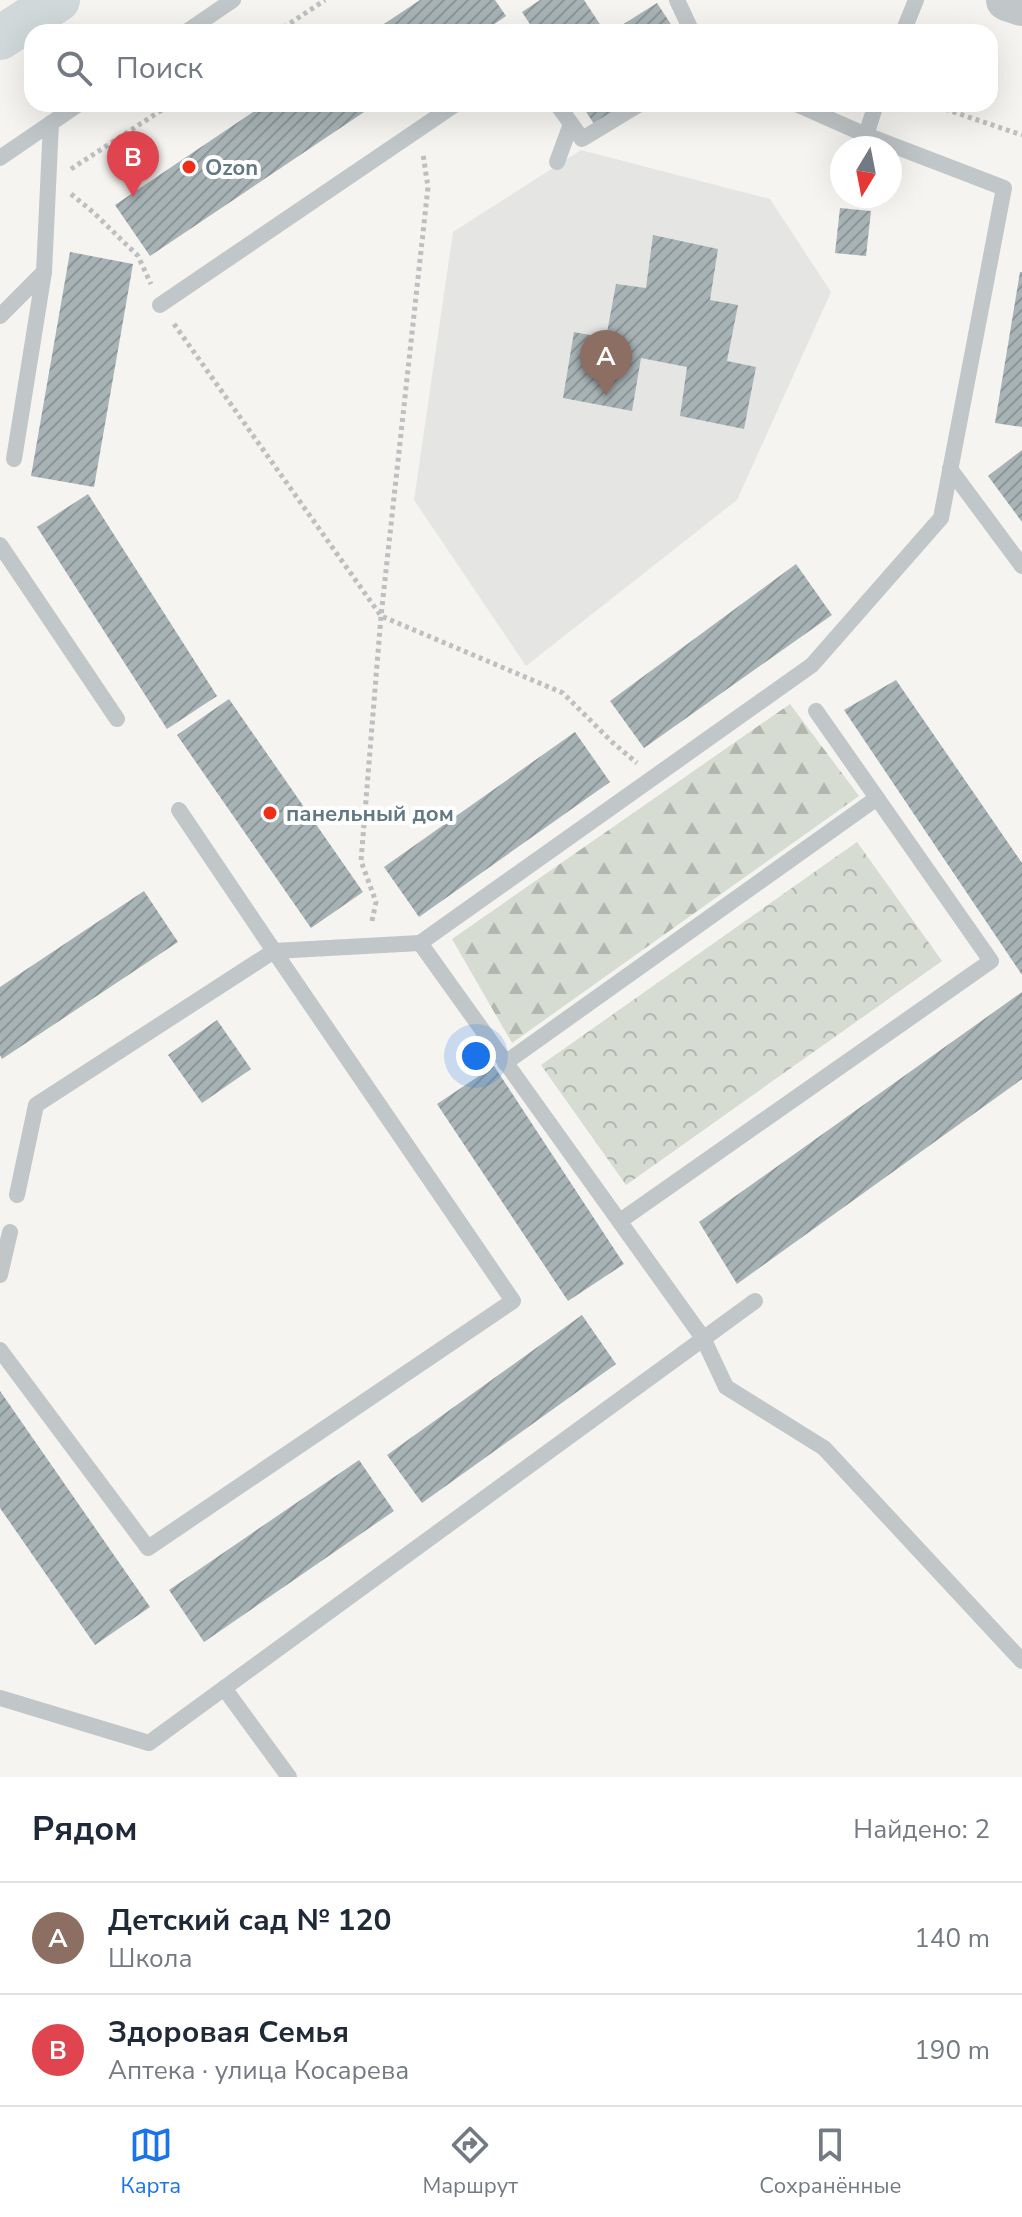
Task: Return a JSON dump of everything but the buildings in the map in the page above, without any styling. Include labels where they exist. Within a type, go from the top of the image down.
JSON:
[{"type":"main road","points":[[0,38],[58,0]]},
{"type":"street","points":[[1007,0],[1022,5]]},
{"type":"lane","points":[[198,24],[233,0]]},
{"type":"lane","points":[[677,0],[688,24]]},
{"type":"lane","points":[[906,24],[916,0]]},
{"type":"lane","points":[[0,158],[67,112]]},
{"type":"lane","points":[[160,305],[445,112]]},
{"type":"lane","points":[[563,112],[582,139],[627,112]]},
{"type":"lane","points":[[17,1195],[36,1105],[274,951],[420,943],[812,665],[941,518],[1004,188],[814,112]]},
{"type":"lane","points":[[866,135],[873,112]]},
{"type":"lane","points":[[14,459],[44,272],[51,123]]},
{"type":"lane","points":[[557,162],[571,124]]},
{"type":"lane","points":[[0,316],[44,272]]},
{"type":"lane","points":[[950,469],[1022,566]]},
{"type":"lane","points":[[0,545],[117,719]]},
{"type":"lane","points":[[620,1221],[991,961],[816,711]]},
{"type":"lane","points":[[505,1063],[877,798]]},
{"type":"lane","points":[[0,1350],[148,1548],[513,1301],[179,810]]},
{"type":"lane","points":[[420,943],[703,1338],[726,1387],[824,1448],[1022,1661]]},
{"type":"lane","points":[[0,1275],[10,1232]]},
{"type":"lane","points":[[0,1698],[149,1743],[755,1301]]},
{"type":"lane","points":[[224,1688],[289,1777]]},
{"type":"path","points":[[289,24],[325,0]]},
{"type":"path","points":[[49,176],[76,168],[159,112]]},
{"type":"path","points":[[954,112],[1022,135]]},
{"type":"path","points":[[367,946],[376,902],[361,861],[381,616],[428,187],[419,130]]},
{"type":"path","points":[[49,176],[93,212],[138,256],[160,305],[381,616],[563,693],[612,742],[654,777]]},
{"type":"shaded area","points":[[581,150],[770,199],[831,292],[737,500],[526,666],[414,500],[453,232]]},
{"type":"green space","points":[[790,704],[859,796],[512,1043],[452,939]]},
{"type":"green space","points":[[857,842],[942,961],[626,1185],[541,1065]]},
{"type":"place","name":"Ozon","points":[[189,167]]},
{"type":"place","name":"Здоровая Семья","points":[[133,197]]},
{"type":"place","name":"Детский сад № 120","points":[[606,396]]},
{"type":"place","name":"панельный дом","points":[[270,813]]}]
